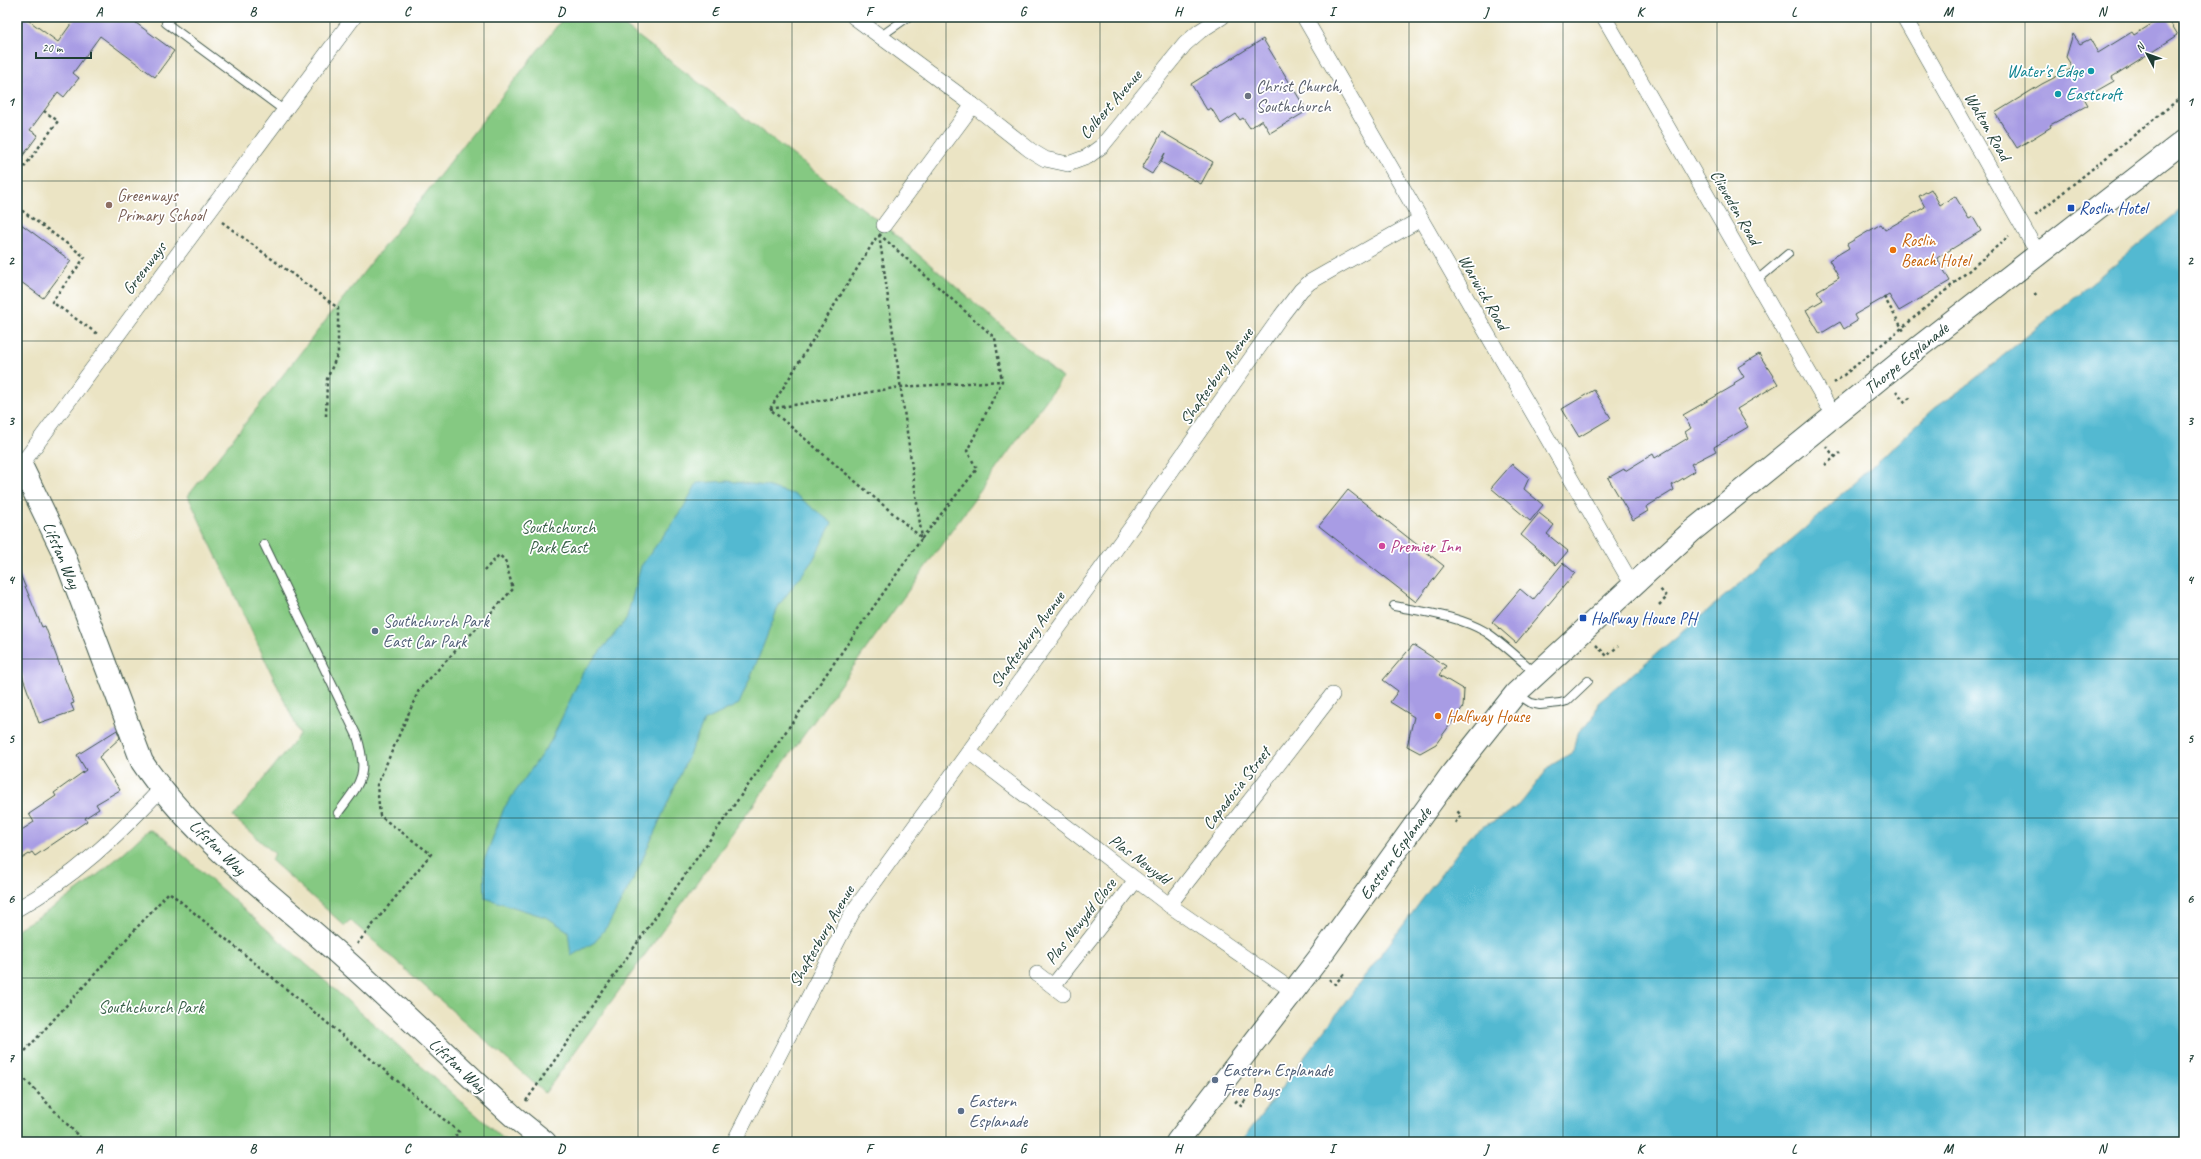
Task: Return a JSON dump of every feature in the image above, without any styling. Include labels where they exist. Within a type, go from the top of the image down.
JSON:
[{"type":"main road","name":"Thorpe Esplanade","points":[[1634,584],[1692,531],[1915,350],[2184,141]]},
{"type":"main road","name":"Lifstan Way","points":[[19,463],[63,552],[142,762],[160,790],[245,874],[344,960],[514,1117],[544,1142]]},
{"type":"main road","name":"Eastern Esplanade","points":[[1177,1142],[1294,991],[1453,772],[1516,693],[1634,584]]},
{"type":"street","name":"Greenways","points":[[19,463],[210,213],[354,17]]},
{"type":"street","name":"Colbert Avenue","points":[[854,17],[974,105],[1030,150],[1045,159],[1068,164],[1087,157],[1102,146],[1185,44],[1200,31],[1222,17]]},
{"type":"street","name":"Warwick Road","points":[[1304,17],[1626,574],[1634,584]]},
{"type":"street","name":"Clieveden Road","points":[[1604,17],[1821,394],[1836,414]]},
{"type":"street","name":"Walton Road","points":[[1904,17],[2022,225],[2040,252]]},
{"type":"street","points":[[882,229],[974,105]]},
{"type":"street","name":"Shaftesbury Avenue","points":[[734,1142],[852,913],[1301,290],[1322,274],[1420,219]]},
{"type":"street","name":"Capadocia Street","points":[[1169,905],[1332,695]]},
{"type":"street","name":"Plas Newydd","points":[[969,752],[1169,905],[1294,991]]},
{"type":"street","points":[[17,909],[61,882],[88,862],[126,827],[160,790]]},
{"type":"street","name":"Plas Newydd Close","points":[[1037,974],[1058,990],[1136,880]]},
{"type":"lane","points":[[171,17],[166,23],[285,111]]},
{"type":"lane","points":[[881,36],[908,17]]},
{"type":"lane","points":[[1756,281],[1788,254]]},
{"type":"lane","points":[[264,544],[357,736],[361,750],[363,774],[358,786],[338,813]]},
{"type":"lane","points":[[1394,606],[1468,624],[1486,632],[1512,652],[1536,675]]},
{"type":"lane","points":[[1516,693],[1531,703],[1540,705],[1560,703],[1567,701],[1588,681]]},
{"type":"path","points":[[1821,394],[1902,328],[2022,225],[2184,95]]},
{"type":"path","points":[[17,177],[58,121],[44,111]]},
{"type":"path","points":[[17,207],[85,257],[52,302],[111,344]]},
{"type":"path","points":[[210,213],[338,308],[338,353],[327,379],[326,416]]},
{"type":"path","points":[[514,1117],[922,538],[977,469],[967,451],[1002,381],[995,338],[882,229]]},
{"type":"path","points":[[882,229],[900,387],[922,538]]},
{"type":"path","points":[[770,410],[882,229]]},
{"type":"path","points":[[2034,295],[2038,292]]},
{"type":"path","points":[[1884,297],[1915,350]]},
{"type":"path","points":[[770,410],[900,387],[1002,381]]},
{"type":"path","points":[[1894,388],[1905,402],[1912,396]]},
{"type":"path","points":[[770,410],[922,538]]},
{"type":"path","points":[[1825,465],[1840,453]]},
{"type":"path","points":[[344,960],[431,854],[380,816],[377,785],[419,690],[514,589],[505,560],[499,555],[482,573]]},
{"type":"path","points":[[1654,593],[1665,583]]},
{"type":"path","points":[[1659,605],[1667,597]]},
{"type":"path","points":[[1594,643],[1607,656],[1618,646]]},
{"type":"path","points":[[1455,823],[1461,815],[1456,810]]},
{"type":"path","points":[[17,1060],[169,892],[459,1132],[450,1142]]},
{"type":"path","points":[[1329,979],[1335,984],[1344,974]]},
{"type":"path","points":[[17,1071],[84,1142]]},
{"type":"path","points":[[1235,1101],[1241,1106],[1247,1098]]},
{"type":"green space","name":"Southchurch Park East","points":[[564,17],[613,17],[884,225],[1062,378],[545,1093],[350,920],[345,926],[271,860],[275,854],[233,817],[300,734],[188,496]]},
{"type":"green space","name":"Southchurch Park","points":[[151,830],[159,834],[507,1142],[17,1142],[17,929],[69,897],[101,872],[147,831]]},
{"type":"water","points":[[2184,207],[2184,1142],[1241,1142],[1469,837],[1484,826],[1504,816],[1522,802],[1550,766],[1573,752],[1577,733],[1593,719],[1598,703],[1804,529],[1935,408],[1965,387]]},
{"type":"water","points":[[728,481],[766,486],[796,495],[832,523],[813,560],[779,605],[739,704],[704,721],[636,874],[608,925],[595,942],[571,956],[568,931],[548,918],[485,898],[484,861],[504,808],[551,741],[583,672],[626,620],[641,566],[682,510],[697,483]]},
{"type":"building","points":[[17,17],[24,17],[58,42],[76,17],[140,17],[136,23],[174,51],[155,77],[100,36],[73,73],[79,78],[64,97],[58,92],[30,130],[38,135],[17,164]]},
{"type":"building","points":[[2163,17],[2167,17],[2178,35],[2112,77],[2114,81],[2084,98],[2088,105],[2050,125],[2051,127],[2017,148],[1995,113],[2042,84],[2073,68],[2066,57],[2073,34],[2080,44],[2090,39],[2098,53],[2132,32],[2134,35]]},
{"type":"building","name":"Christ Church, Southchurch","points":[[1263,39],[1307,111],[1270,133],[1262,120],[1250,128],[1243,118],[1240,120],[1236,114],[1221,124],[1211,108],[1207,110],[1191,84]]},
{"type":"building","points":[[1162,132],[1213,162],[1201,184],[1161,162],[1165,153],[1152,174],[1142,168]]},
{"type":"building","name":"Roslin Beach Hotel","points":[[1931,189],[1940,205],[1955,196],[1969,219],[1973,217],[1981,231],[1937,258],[1950,281],[1899,311],[1889,295],[1854,315],[1857,321],[1844,329],[1840,322],[1820,334],[1806,310],[1823,300],[1817,291],[1839,278],[1829,260],[1849,248],[1847,244],[1881,224],[1885,230],[1925,207],[1919,196]]},
{"type":"building","points":[[17,221],[71,261],[43,298],[17,279]]},
{"type":"building","points":[[1759,354],[1778,384],[1737,409],[1748,427],[1714,447],[1716,451],[1691,464],[1695,471],[1672,485],[1674,490],[1646,507],[1648,511],[1633,520],[1608,478],[1624,469],[1625,471],[1653,454],[1655,458],[1688,438],[1685,432],[1691,428],[1683,415],[1735,385],[1734,383],[1744,377],[1738,367]]},
{"type":"building","points":[[1594,390],[1611,418],[1579,437],[1562,409]]},
{"type":"building","points":[[1512,464],[1529,478],[1524,489],[1543,505],[1530,521],[1491,488]]},
{"type":"building","name":"Premier Inn","points":[[1348,490],[1444,566],[1416,602],[1319,526]]},
{"type":"building","points":[[1539,513],[1554,525],[1547,534],[1568,551],[1556,565],[1521,535]]},
{"type":"building","points":[[1563,563],[1575,573],[1516,643],[1492,622],[1520,589],[1533,600]]},
{"type":"building","points":[[17,567],[42,627],[45,626],[74,703],[71,704],[74,711],[39,723],[17,661]]},
{"type":"building","points":[[1413,645],[1446,666],[1439,675],[1464,690],[1463,707],[1436,744],[1420,753],[1407,746],[1414,717],[1390,702],[1398,691],[1383,680]]},
{"type":"building","points":[[117,730],[120,738],[99,757],[120,790],[96,804],[99,809],[85,818],[87,821],[35,856],[32,852],[17,862],[17,833],[34,822],[29,814],[56,796],[54,793],[86,770],[77,755]]},
{"type":"place","name":"Water's Edge","points":[[2091,71]]},
{"type":"place","name":"Eastcroft","points":[[2058,94]]},
{"type":"place","name":"Christ Church, Southchurch","points":[[1248,96]]},
{"type":"place","name":"Greenways Primary School","points":[[109,205]]},
{"type":"place","name":"Roslin Hotel","points":[[2071,208]]},
{"type":"place","name":"Roslin Beach Hotel","points":[[1893,250]]},
{"type":"place","name":"Premier Inn","points":[[1382,546]]},
{"type":"place","name":"Halfway House PH","points":[[1583,618]]},
{"type":"place","name":"Southchurch Park East Car Park","points":[[375,631]]},
{"type":"place","name":"Halfway House","points":[[1438,716]]},
{"type":"place","name":"Eastern Esplanade Free Bays","points":[[1215,1080]]},
{"type":"place","name":"Eastern Esplanade","points":[[961,1111]]}]
